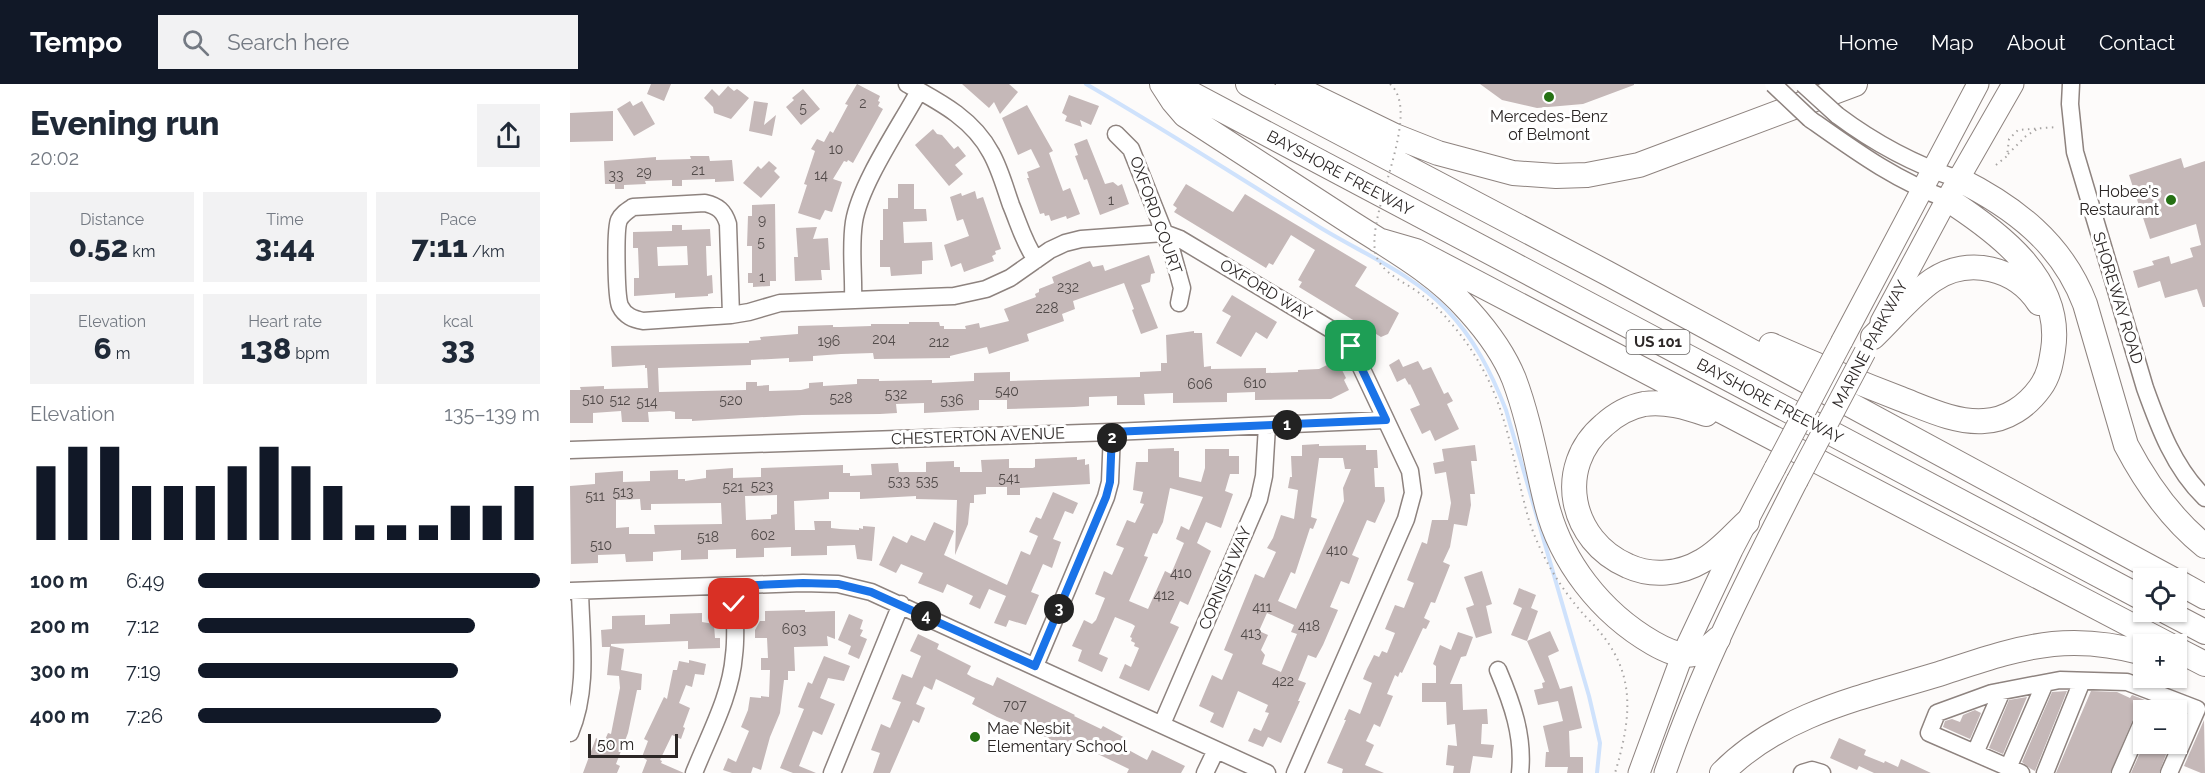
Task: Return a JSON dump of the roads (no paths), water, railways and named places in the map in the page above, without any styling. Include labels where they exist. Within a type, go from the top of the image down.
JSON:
[{"type":"highway","points":[[1162,84],[1185,115],[1414,263],[1454,295],[1482,326],[1513,376],[1526,416],[1550,514],[1566,553],[1587,586],[1629,627],[1663,648],[1682,656],[1701,652],[1718,639]]},
{"type":"highway","name":"BAYSHORE FREEWAY","points":[[1173,84],[2133,593]]},
{"type":"highway","name":"US 101","points":[[1248,84],[1607,273],[2152,568]]},
{"type":"highway","points":[[1288,84],[1395,136],[1438,153],[1513,173],[1587,176],[1639,165],[1855,84]]},
{"type":"highway","points":[[1607,273],[1834,373],[1925,409],[1967,421],[1984,422],[2001,418],[2016,412],[2032,399],[2042,386],[2049,370],[2054,345],[2054,325],[2049,301],[2034,274],[1953,189]]},
{"type":"highway","points":[[1953,189],[1987,193],[2031,225],[2060,257],[2078,287],[2085,304],[2119,425],[2136,464],[2170,513],[2205,546]]},
{"type":"highway","points":[[1378,240],[1416,251],[2148,634]]},
{"type":"highway","points":[[1869,345],[1921,289],[1934,279],[1949,272],[1980,267],[2010,275],[2032,293],[2048,322],[2054,345]]},
{"type":"highway","points":[[1747,522],[1704,560],[1687,568],[1652,573],[1635,569],[1612,558],[1594,543],[1578,514],[1574,496],[1575,479],[1578,462],[1585,445],[1597,430],[1611,418],[1643,404],[1662,403],[1680,406],[1757,431]]},
{"type":"highway","points":[[2187,588],[2205,597]]},
{"type":"highway","points":[[2186,622],[2205,632]]},
{"type":"highway","points":[[1722,773],[1765,739],[1805,717],[1849,701],[1996,656],[2036,646],[2074,643],[2133,651]]},
{"type":"highway","points":[[2187,655],[2205,664]]},
{"type":"highway","points":[[2187,667],[2205,674]]},
{"type":"main road","name":"MARINE PARKWAY","points":[[1639,773],[1682,656],[1747,522],[1978,84]]},
{"type":"main road","name":"MARINE PARKWAY","points":[[1665,773],[1694,694],[1718,639],[1797,481],[1953,189],[2013,84]]},
{"type":"street","points":[[1773,84],[1810,119],[1896,178],[1923,191],[1953,189]]},
{"type":"street","points":[[1803,84],[1837,115],[1875,141],[1933,171],[1953,189]]},
{"type":"street","name":"SHOREWAY ROAD","points":[[2071,84],[2072,140],[2145,388],[2176,461],[2205,498]]},
{"type":"street","points":[[853,300],[852,240],[855,219],[864,193],[913,87],[967,121],[982,138],[993,155],[1028,249],[1036,260]]},
{"type":"street","name":"OXFORD COURT","points":[[1116,134],[1131,149],[1175,261],[1182,288],[1179,303]]},
{"type":"street","points":[[705,203],[721,210],[728,224],[731,315],[643,321],[633,319],[626,314],[618,299],[616,227],[624,213],[633,207],[705,203]]},
{"type":"street","name":"OXFORD WAY","points":[[731,315],[780,303],[920,299],[970,293],[986,289],[1010,278],[1065,243],[1081,239],[1164,233],[1180,239],[1342,336],[1351,346],[1410,471],[1413,493],[1406,519],[1296,773]]},
{"type":"street","name":"CHESTERTON AVENUE","points":[[570,450],[1112,432],[1386,420]]},
{"type":"street","name":"CORNISH WAY","points":[[1162,724],[1259,499],[1264,476],[1267,426]]},
{"type":"street","points":[[1035,666],[1106,497],[1110,482],[1112,432]]},
{"type":"street","points":[[570,733],[579,706],[582,684],[575,591],[803,583],[838,584],[871,592],[901,604],[1267,773]]},
{"type":"street","points":[[694,773],[725,698],[730,679],[735,655],[734,586]]},
{"type":"street","points":[[832,773],[901,604]]},
{"type":"street","points":[[1498,670],[1517,720],[1520,773]]},
{"type":"street","points":[[2045,683],[2014,770],[1929,733],[1937,713],[2001,691],[2060,680],[2127,682],[2197,709],[2169,773]]},
{"type":"street","points":[[2046,773],[2082,681]]},
{"type":"street","points":[[1976,753],[2001,691]]},
{"type":"street","points":[[2151,700],[2154,693]]},
{"type":"street","points":[[2120,773],[2133,743]]},
{"type":"street","points":[[1205,773],[1216,750]]},
{"type":"waterway","points":[[1086,84],[1417,284],[1446,309],[1465,332],[1488,369],[1506,410],[1589,696],[1600,743],[1597,773]]},
{"type":"place","name":"Mercedes-Benz of Belmont","points":[[1549,97]]},
{"type":"place","name":"Hobee's Restaurant","points":[[2171,200]]},
{"type":"place","name":"Mae Nesbit Elementary School","points":[[975,737]]}]
